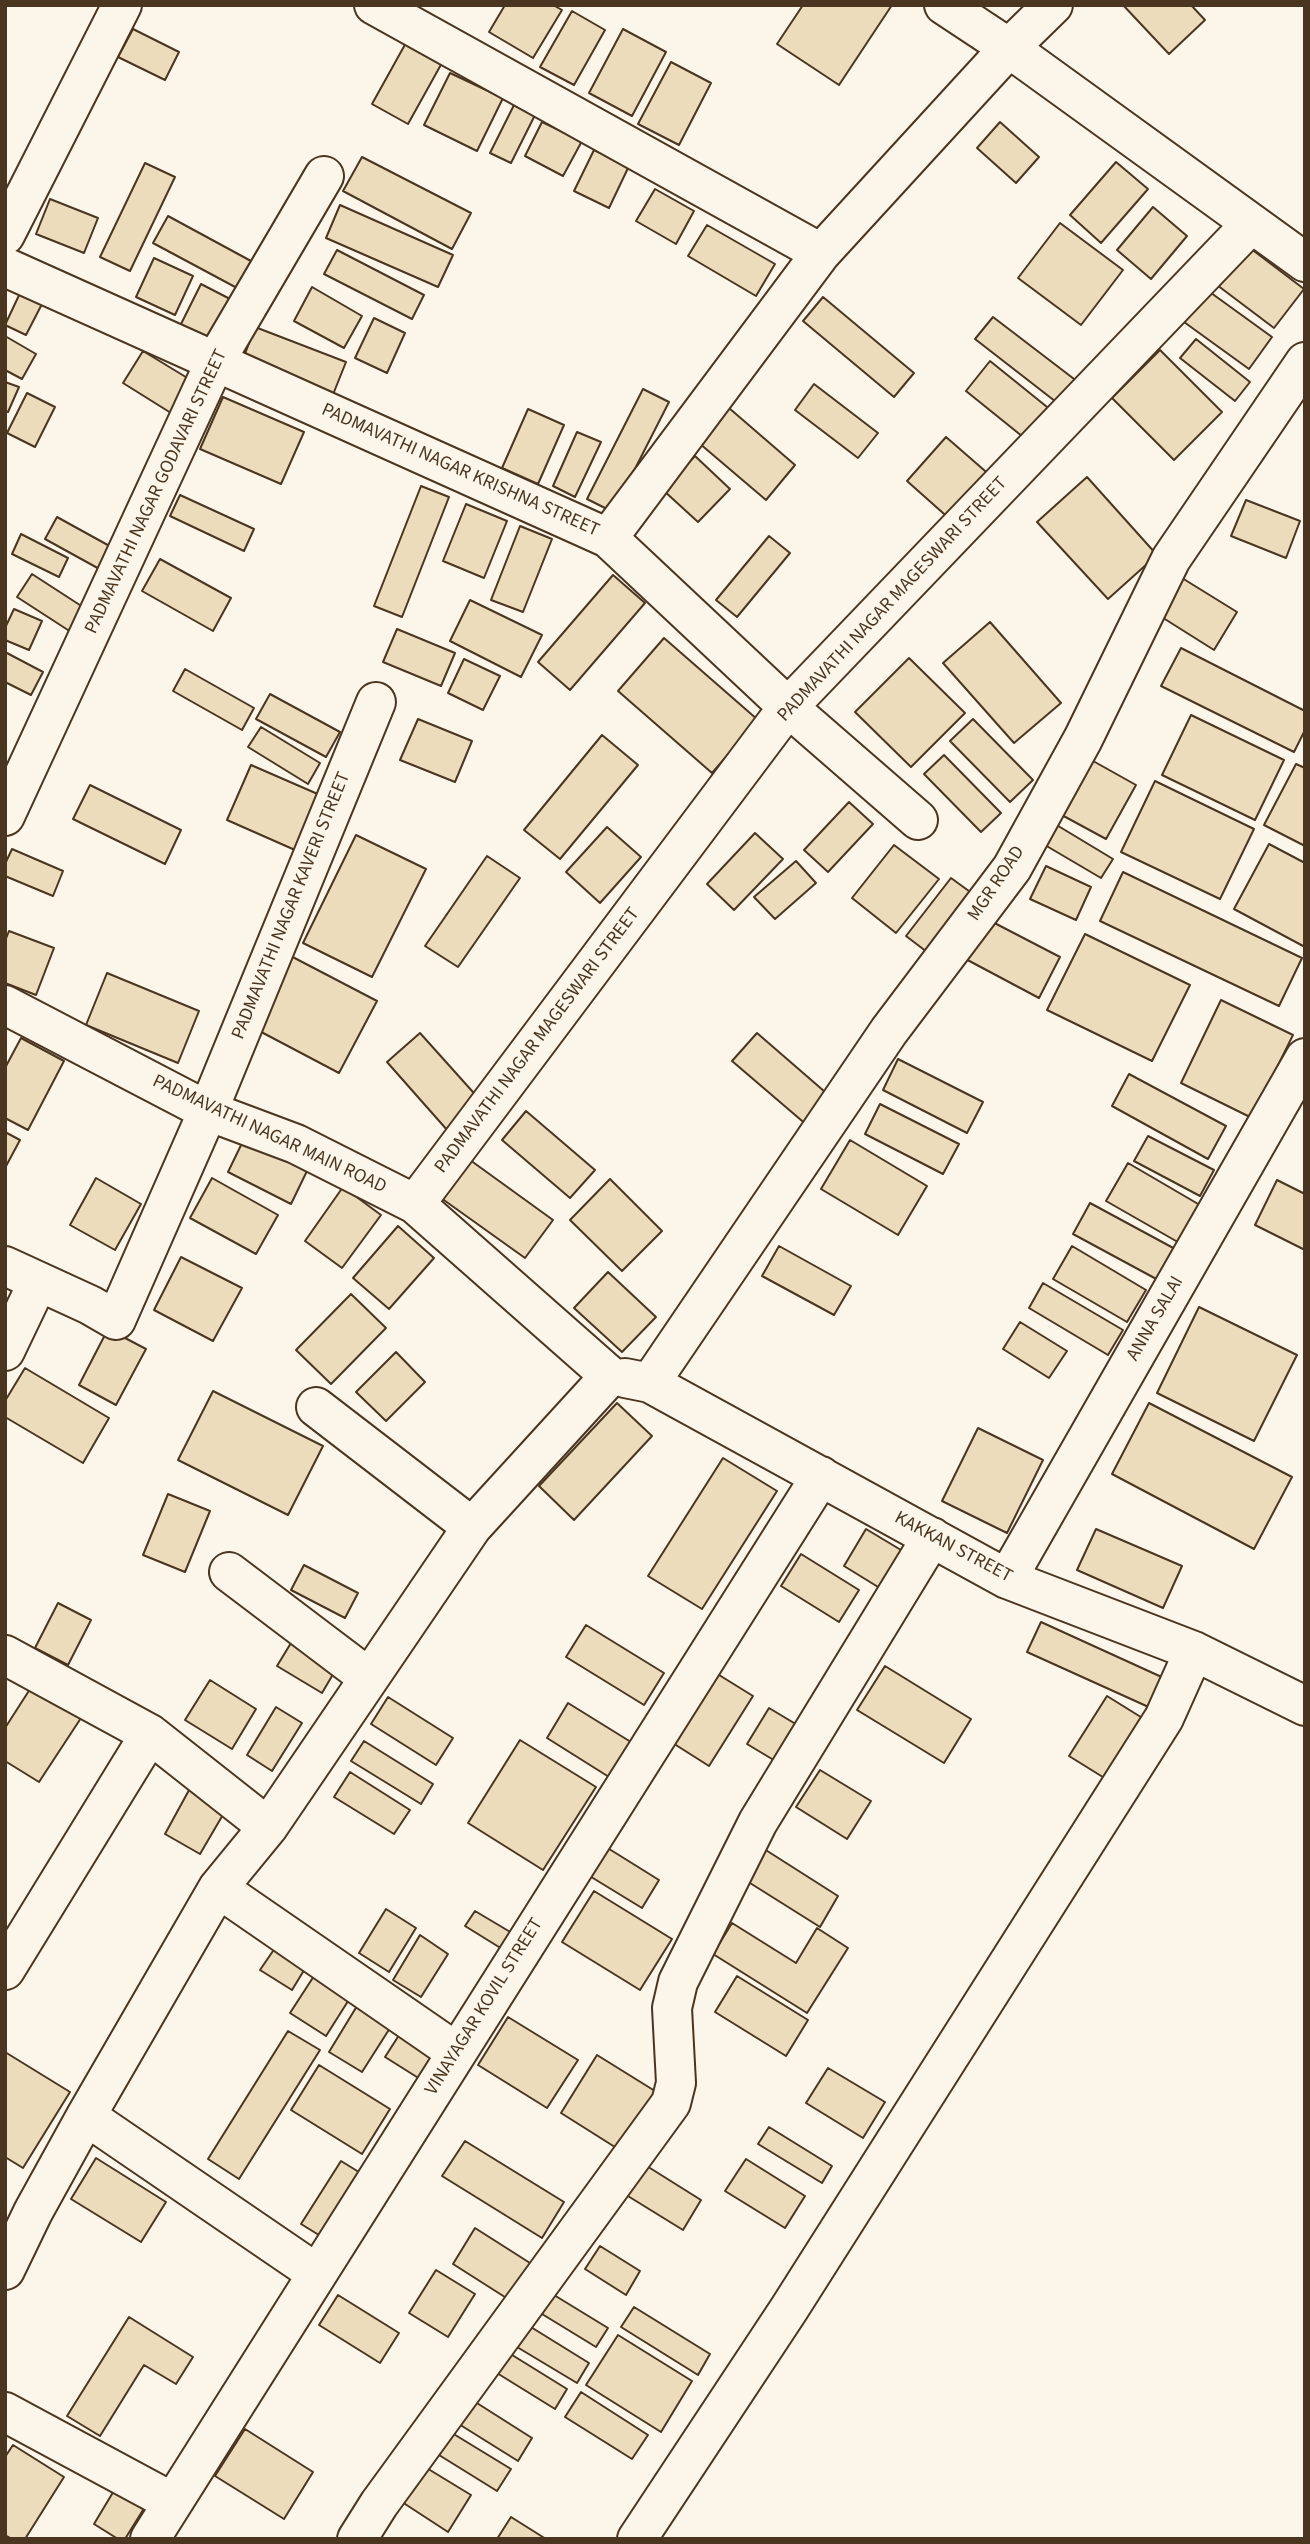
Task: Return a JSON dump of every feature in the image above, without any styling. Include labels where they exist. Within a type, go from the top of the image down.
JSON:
[{"type":"street","points":[[5,235],[122,5]]},
{"type":"street","points":[[374,5],[821,253]]},
{"type":"street","points":[[944,5],[1009,48],[1305,262]]},
{"type":"street","points":[[608,538],[821,253],[1009,48],[1053,5]]},
{"type":"street","name":"PADMAVATHI NAGAR GODAVARI STREET","points":[[5,816],[216,360],[324,176]]},
{"type":"street","name":"PADMAVATHI NAGAR MAGESWARI STREET","points":[[415,1204],[788,707],[1251,224]]},
{"type":"street","name":"PADMAVATHI NAGAR KRISHNA STREET","points":[[5,267],[608,538],[788,707],[918,821]]},
{"type":"street","name":"MGR ROAD","points":[[650,1383],[889,1031],[1012,868],[1083,739],[1171,559],[1305,362]]},
{"type":"street","name":"PADMAVATHI NAGAR KAVERI STREET","points":[[21,1274],[90,1305],[116,1320],[208,1111],[376,702]]},
{"type":"street","name":"PADMAVATHI NAGAR MAIN ROAD","points":[[5,1005],[208,1111],[296,1144],[415,1204],[610,1376]]},
{"type":"street","name":"ANNA SALAI","points":[[1007,1579],[1305,1058]]},
{"type":"street","points":[[5,1351],[21,1274]]},
{"type":"street","points":[[5,2270],[19,2202],[86,2116],[218,1888],[268,1828],[472,1527],[610,1376]]},
{"type":"street","name":"KAKKAN STREET","points":[[610,1376],[650,1383],[1007,1579],[1194,1651],[1305,1706]]},
{"type":"street","points":[[316,1408],[472,1527]]},
{"type":"street","name":"VINAYAGAR KOVIL STREET","points":[[150,2539],[821,1476]]},
{"type":"street","points":[[357,2539],[379,2504],[671,2104],[676,2082],[672,2008],[678,1982],[758,1822],[932,1537]]},
{"type":"street","points":[[229,1572],[369,1678]]},
{"type":"street","points":[[637,2539],[789,2309],[1164,1718],[1194,1651]]},
{"type":"street","points":[[5,1655],[150,1734],[268,1828]]},
{"type":"street","points":[[5,1970],[150,1734]]},
{"type":"street","points":[[218,1888],[456,2052]]},
{"type":"street","points":[[86,2116],[316,2273]]},
{"type":"street","points":[[5,2412],[172,2502]]},
{"type":"building","points":[[505,5],[553,5],[562,10],[533,58],[489,32]]},
{"type":"building","points":[[803,5],[892,5],[839,85],[777,44]]},
{"type":"building","points":[[1123,5],[1191,5],[1205,20],[1169,54]]},
{"type":"building","points":[[572,11],[605,30],[574,85],[540,67]]},
{"type":"building","points":[[133,29],[179,52],[165,80],[118,57]]},
{"type":"building","points":[[623,29],[666,52],[632,116],[589,93]]},
{"type":"building","points":[[407,41],[443,61],[408,124],[372,104]]},
{"type":"building","points":[[671,62],[711,83],[679,145],[638,124]]},
{"type":"building","points":[[450,73],[503,98],[477,151],[424,125]]},
{"type":"building","points":[[514,105],[535,115],[511,163],[490,153]]},
{"type":"building","points":[[542,122],[582,141],[563,176],[525,156]]},
{"type":"building","points":[[1000,122],[1039,157],[1016,183],[977,148]]},
{"type":"building","points":[[594,150],[629,166],[609,208],[574,191]]},
{"type":"building","points":[[362,157],[471,213],[452,249],[343,191]]},
{"type":"building","points":[[1116,162],[1148,189],[1101,243],[1070,215]]},
{"type":"building","points":[[145,163],[175,177],[130,271],[100,257]]},
{"type":"building","points":[[655,189],[694,211],[676,244],[636,221]]},
{"type":"building","points":[[50,199],[98,218],[84,253],[36,234]]},
{"type":"building","points":[[340,205],[453,255],[438,287],[326,238]]},
{"type":"building","points":[[1153,207],[1187,236],[1151,279],[1117,250]]},
{"type":"building","points":[[168,216],[251,261],[237,288],[153,243]]},
{"type":"building","points":[[1060,223],[1123,270],[1081,325],[1018,278]]},
{"type":"building","points":[[707,225],[775,264],[756,296],[688,256]]},
{"type":"building","points":[[1246,245],[1304,289],[1274,328],[1217,285]]},
{"type":"building","points":[[337,250],[424,295],[412,319],[324,274]]},
{"type":"building","points":[[154,258],[193,276],[175,315],[136,297]]},
{"type":"building","points":[[201,284],[232,300],[210,342],[180,326]]},
{"type":"building","points":[[312,287],[362,316],[344,348],[294,321]]},
{"type":"building","points":[[1207,290],[1272,337],[1249,369],[1184,322]]},
{"type":"building","points":[[21,291],[43,302],[26,335],[5,325]]},
{"type":"building","points":[[823,297],[914,373],[894,397],[803,321]]},
{"type":"building","points":[[993,317],[1078,382],[1060,405],[975,339]]},
{"type":"building","points":[[374,318],[405,333],[387,373],[355,358]]},
{"type":"building","points":[[255,327],[346,362],[332,397],[242,362]]},
{"type":"building","points":[[5,336],[36,354],[22,379],[5,370]]},
{"type":"building","points":[[1196,339],[1250,382],[1235,401],[1180,358]]},
{"type":"building","points":[[1160,350],[1222,412],[1174,460],[1112,398]]},
{"type":"building","points":[[143,351],[199,385],[179,418],[123,383]]},
{"type":"building","points":[[990,361],[1057,415],[1033,445],[966,391]]},
{"type":"building","points":[[5,382],[19,387],[8,412],[5,411]]},
{"type":"building","points":[[814,384],[878,433],[858,458],[795,410]]},
{"type":"building","points":[[643,389],[669,402],[613,512],[587,499]]},
{"type":"building","points":[[27,393],[55,407],[35,447],[7,433]]},
{"type":"building","points":[[223,397],[304,432],[281,484],[200,449]]},
{"type":"building","points":[[729,408],[795,465],[766,500],[699,443]]},
{"type":"building","points":[[528,409],[564,425],[538,484],[502,468]]},
{"type":"building","points":[[577,432],[601,442],[575,497],[553,486]]},
{"type":"building","points":[[946,437],[992,477],[952,521],[907,481]]},
{"type":"building","points":[[695,456],[730,489],[698,522],[663,490]]},
{"type":"building","points":[[1087,477],[1157,555],[1108,599],[1037,522]]},
{"type":"building","points":[[421,486],[449,497],[402,617],[374,606]]},
{"type":"building","points":[[180,495],[254,529],[244,551],[170,516]]},
{"type":"building","points":[[1246,500],[1300,521],[1286,558],[1231,536]]},
{"type":"building","points":[[466,504],[507,521],[484,578],[443,561]]},
{"type":"building","points":[[57,517],[115,549],[103,571],[45,539]]},
{"type":"building","points":[[520,526],[552,539],[523,612],[491,600]]},
{"type":"building","points":[[21,534],[68,558],[59,577],[12,554]]},
{"type":"building","points":[[769,536],[790,553],[737,617],[716,600]]},
{"type":"building","points":[[160,559],[231,598],[213,631],[142,591]]},
{"type":"building","points":[[32,574],[86,609],[71,632],[17,597]]},
{"type":"building","points":[[613,575],[645,603],[570,690],[538,662]]},
{"type":"building","points":[[1182,578],[1237,612],[1214,650],[1160,616]]},
{"type":"building","points":[[470,600],[542,635],[521,677],[450,641]]},
{"type":"building","points":[[14,609],[42,621],[29,650],[5,640],[5,628]]},
{"type":"building","points":[[990,622],[1061,703],[1014,743],[943,663]]},
{"type":"building","points":[[397,629],[455,653],[441,686],[383,662]]},
{"type":"building","points":[[664,638],[758,720],[712,773],[618,691]]},
{"type":"building","points":[[1181,648],[1305,711],[1305,730],[1294,752],[1161,686]]},
{"type":"building","points":[[5,652],[43,672],[31,695],[5,682]]},
{"type":"building","points":[[909,658],[965,713],[911,767],[855,712]]},
{"type":"building","points":[[464,659],[500,676],[483,710],[448,693]]},
{"type":"building","points":[[185,669],[254,708],[242,730],[173,691]]},
{"type":"building","points":[[270,694],[340,732],[326,757],[256,719]]},
{"type":"building","points":[[1191,715],[1284,760],[1255,820],[1162,775]]},
{"type":"building","points":[[418,719],[472,741],[455,782],[400,760]]},
{"type":"building","points":[[973,719],[1033,780],[1010,802],[950,741]]},
{"type":"building","points":[[261,727],[320,763],[308,784],[248,747]]},
{"type":"building","points":[[602,735],[638,765],[560,859],[524,830]]},
{"type":"building","points":[[1077,752],[1136,785],[1106,839],[1047,807]]},
{"type":"building","points":[[944,755],[1001,813],[981,832],[924,774]]},
{"type":"building","points":[[1296,764],[1305,768],[1305,846],[1264,825]]},
{"type":"building","points":[[251,765],[320,795],[295,850],[227,820]]},
{"type":"building","points":[[1155,781],[1254,829],[1220,899],[1121,852]]},
{"type":"building","points":[[90,785],[181,830],[165,864],[73,819]]},
{"type":"building","points":[[849,802],[873,824],[828,872],[804,850]]},
{"type":"building","points":[[1045,818],[1113,859],[1101,878],[1033,838]]},
{"type":"building","points":[[607,827],[641,857],[600,903],[566,872]]},
{"type":"building","points":[[755,833],[783,859],[734,910],[707,884]]},
{"type":"building","points":[[356,835],[426,869],[372,977],[303,943]]},
{"type":"building","points":[[1269,844],[1305,863],[1305,947],[1234,909]]},
{"type":"building","points":[[894,845],[939,879],[896,933],[852,898]]},
{"type":"building","points":[[12,849],[63,871],[53,896],[5,876],[5,864]]},
{"type":"building","points":[[487,856],[520,878],[458,967],[425,946]]},
{"type":"building","points":[[796,861],[816,883],[775,919],[754,897]]},
{"type":"building","points":[[1046,866],[1091,887],[1076,920],[1030,899]]},
{"type":"building","points":[[1123,872],[1302,958],[1279,1006],[1100,921]]},
{"type":"building","points":[[951,878],[973,894],[927,952],[906,936]]},
{"type":"building","points":[[981,916],[1060,957],[1039,998],[960,956]]},
{"type":"building","points":[[9,931],[54,948],[36,995],[5,983],[5,941]]},
{"type":"building","points":[[1085,934],[1190,985],[1152,1061],[1047,1010]]},
{"type":"building","points":[[285,953],[377,1001],[339,1073],[248,1025]]},
{"type":"building","points":[[107,973],[199,1011],[178,1063],[86,1025]]},
{"type":"building","points":[[1221,1000],[1293,1035],[1252,1118],[1181,1083]]},
{"type":"building","points":[[420,1033],[481,1101],[448,1131],[387,1062]]},
{"type":"building","points":[[757,1033],[832,1098],[808,1126],[732,1061]]},
{"type":"building","points":[[21,1038],[64,1061],[28,1130],[5,1118],[5,1068]]},
{"type":"building","points":[[898,1059],[983,1102],[967,1133],[883,1090]]},
{"type":"building","points":[[1129,1074],[1226,1126],[1208,1159],[1112,1106]]},
{"type":"building","points":[[880,1104],[959,1144],[943,1174],[865,1134]]},
{"type":"building","points":[[526,1111],[595,1170],[570,1198],[502,1140]]},
{"type":"building","points":[[5,1132],[20,1140],[5,1168]]},
{"type":"building","points":[[1148,1136],[1214,1170],[1200,1196],[1134,1161]]},
{"type":"building","points":[[244,1139],[307,1171],[291,1204],[228,1172]]},
{"type":"building","points":[[850,1140],[927,1186],[898,1235],[821,1189]]},
{"type":"building","points":[[470,1160],[553,1220],[525,1258],[441,1198]]},
{"type":"building","points":[[1128,1163],[1205,1208],[1183,1245],[1106,1201]]},
{"type":"building","points":[[96,1178],[141,1204],[115,1250],[70,1225]]},
{"type":"building","points":[[212,1178],[278,1215],[256,1254],[190,1218]]},
{"type":"building","points":[[610,1179],[662,1231],[622,1271],[570,1220]]},
{"type":"building","points":[[1277,1180],[1305,1194],[1305,1250],[1255,1225]]},
{"type":"building","points":[[343,1187],[381,1215],[342,1268],[305,1241]]},
{"type":"building","points":[[1090,1203],[1177,1250],[1160,1281],[1073,1234]]},
{"type":"building","points":[[398,1226],[434,1258],[389,1309],[353,1278]]},
{"type":"building","points":[[779,1246],[851,1286],[834,1315],[762,1276]]},
{"type":"building","points":[[1072,1246],[1146,1290],[1127,1322],[1053,1279]]},
{"type":"building","points":[[181,1257],[242,1288],[213,1341],[154,1310]]},
{"type":"building","points":[[608,1272],[656,1317],[622,1352],[574,1308]]},
{"type":"building","points":[[1043,1283],[1123,1330],[1108,1355],[1029,1308]]},
{"type":"building","points":[[351,1294],[386,1328],[331,1384],[296,1350]]},
{"type":"building","points":[[1199,1307],[1297,1355],[1254,1441],[1157,1393]]},
{"type":"building","points":[[1020,1322],[1067,1351],[1049,1378],[1003,1349]]},
{"type":"building","points":[[108,1329],[146,1349],[116,1405],[79,1385]]},
{"type":"building","points":[[396,1352],[425,1382],[386,1421],[356,1392]]},
{"type":"building","points":[[25,1368],[109,1418],[83,1463],[5,1417],[5,1401]]},
{"type":"building","points":[[213,1391],[323,1446],[288,1515],[178,1460]]},
{"type":"building","points":[[617,1403],[652,1436],[574,1520],[539,1486]]},
{"type":"building","points":[[1149,1403],[1292,1477],[1254,1549],[1112,1474]]},
{"type":"building","points":[[978,1428],[1043,1460],[1007,1533],[942,1501]]},
{"type":"building","points":[[723,1458],[777,1491],[702,1609],[648,1576]]},
{"type":"building","points":[[168,1494],[210,1511],[185,1572],[143,1555]]},
{"type":"building","points":[[866,1529],[906,1553],[883,1590],[844,1566]]},
{"type":"building","points":[[1096,1529],[1182,1566],[1163,1608],[1077,1570]]},
{"type":"building","points":[[801,1554],[859,1590],[839,1622],[781,1586]]},
{"type":"building","points":[[304,1565],[358,1593],[345,1618],[291,1590]]},
{"type":"building","points":[[58,1603],[91,1620],[68,1665],[35,1648]]},
{"type":"building","points":[[1041,1622],[1166,1679],[1153,1709],[1027,1652]]},
{"type":"building","points":[[586,1625],[664,1673],[644,1705],[566,1657]]},
{"type":"building","points":[[294,1638],[339,1664],[322,1693],[277,1666]]},
{"type":"building","points":[[885,1666],[971,1719],[944,1763],[857,1710]]},
{"type":"building","points":[[711,1670],[753,1696],[709,1766],[668,1740]]},
{"type":"building","points":[[210,1680],[256,1709],[232,1749],[185,1720]]},
{"type":"building","points":[[32,1686],[81,1718],[39,1782],[5,1761],[5,1728]]},
{"type":"building","points":[[1107,1696],[1144,1719],[1106,1779],[1069,1756]]},
{"type":"building","points":[[388,1697],[453,1738],[436,1765],[371,1724]]},
{"type":"building","points":[[568,1703],[639,1747],[617,1782],[547,1738]]},
{"type":"building","points":[[276,1707],[302,1723],[272,1771],[247,1755]]},
{"type":"building","points":[[769,1708],[799,1726],[777,1762],[747,1744]]},
{"type":"building","points":[[520,1740],[596,1787],[543,1870],[468,1823]]},
{"type":"building","points":[[364,1741],[433,1784],[421,1804],[351,1761]]},
{"type":"building","points":[[820,1770],[871,1801],[847,1839],[796,1807]]},
{"type":"building","points":[[350,1772],[410,1810],[394,1834],[334,1797]]},
{"type":"building","points":[[194,1781],[231,1801],[200,1854],[165,1834]]},
{"type":"building","points":[[606,1847],[659,1880],[642,1908],[588,1875]]},
{"type":"building","points":[[761,1847],[838,1896],[820,1927],[742,1878]]},
{"type":"building","points":[[594,1891],[672,1939],[640,1990],[562,1942]]},
{"type":"building","points":[[386,1909],[416,1928],[389,1972],[359,1953]]},
{"type":"building","points":[[475,1911],[517,1936],[507,1952],[465,1926]]},
{"type":"building","points":[[732,1923],[796,1963],[817,1928],[848,1948],[807,2013],[713,1954]]},
{"type":"building","points":[[420,1935],[448,1954],[421,1997],[393,1980]]},
{"type":"building","points":[[275,1948],[306,1967],[292,1990],[260,1970]]},
{"type":"building","points":[[314,1976],[350,1998],[326,2036],[290,2013]]},
{"type":"building","points":[[737,1976],[808,2020],[786,2056],[715,2012]]},
{"type":"building","points":[[357,2006],[390,2028],[362,2072],[329,2052]]},
{"type":"building","points":[[508,2017],[578,2060],[547,2108],[478,2065]]},
{"type":"building","points":[[403,2029],[446,2056],[428,2084],[385,2057]]},
{"type":"building","points":[[288,2031],[320,2050],[239,2179],[208,2159]]},
{"type":"building","points":[[5,2052],[70,2092],[23,2168],[5,2157]]},
{"type":"building","points":[[597,2055],[663,2096],[626,2154],[561,2113]]},
{"type":"building","points":[[319,2065],[390,2109],[362,2154],[291,2110]]},
{"type":"building","points":[[828,2068],[885,2102],[863,2138],[806,2103]]},
{"type":"building","points":[[769,2127],[832,2166],[822,2183],[758,2144]]},
{"type":"building","points":[[465,2141],[564,2202],[542,2238],[442,2176]]},
{"type":"building","points":[[96,2158],[166,2202],[141,2242],[71,2199]]},
{"type":"building","points":[[746,2159],[805,2196],[785,2228],[725,2191]]},
{"type":"building","points":[[341,2161],[367,2177],[327,2240],[301,2224]]},
{"type":"building","points":[[642,2163],[701,2200],[683,2230],[623,2193]]},
{"type":"building","points":[[475,2228],[541,2270],[519,2306],[453,2264]]},
{"type":"building","points":[[600,2246],[640,2271],[626,2295],[585,2269]]},
{"type":"building","points":[[436,2270],[475,2294],[448,2337],[409,2313]]},
{"type":"building","points":[[338,2295],[399,2333],[380,2363],[319,2325]]},
{"type":"building","points":[[554,2295],[608,2328],[596,2347],[542,2314]]},
{"type":"building","points":[[634,2307],[710,2354],[698,2375],[621,2327]]},
{"type":"building","points":[[129,2317],[193,2357],[176,2384],[144,2365],[100,2436],[67,2416]]},
{"type":"building","points":[[526,2324],[589,2363],[577,2383],[512,2344]]},
{"type":"building","points":[[618,2335],[692,2381],[661,2432],[586,2385]]},
{"type":"building","points":[[496,2345],[567,2389],[555,2409],[484,2365]]},
{"type":"building","points":[[581,2392],[648,2435],[632,2459],[565,2417]]},
{"type":"building","points":[[469,2398],[532,2438],[518,2461],[454,2421]]},
{"type":"building","points":[[245,2429],[313,2472],[284,2519],[215,2476]]},
{"type":"building","points":[[452,2433],[511,2469],[497,2491],[439,2455]]},
{"type":"building","points":[[13,2445],[64,2477],[25,2539],[12,2539],[5,2535],[5,2457]]},
{"type":"building","points":[[425,2467],[471,2495],[448,2532],[402,2502]]},
{"type":"building","points":[[118,2484],[148,2502],[125,2539],[118,2539],[94,2524]]},
{"type":"building","points":[[511,2517],[546,2539],[497,2539]]}]
